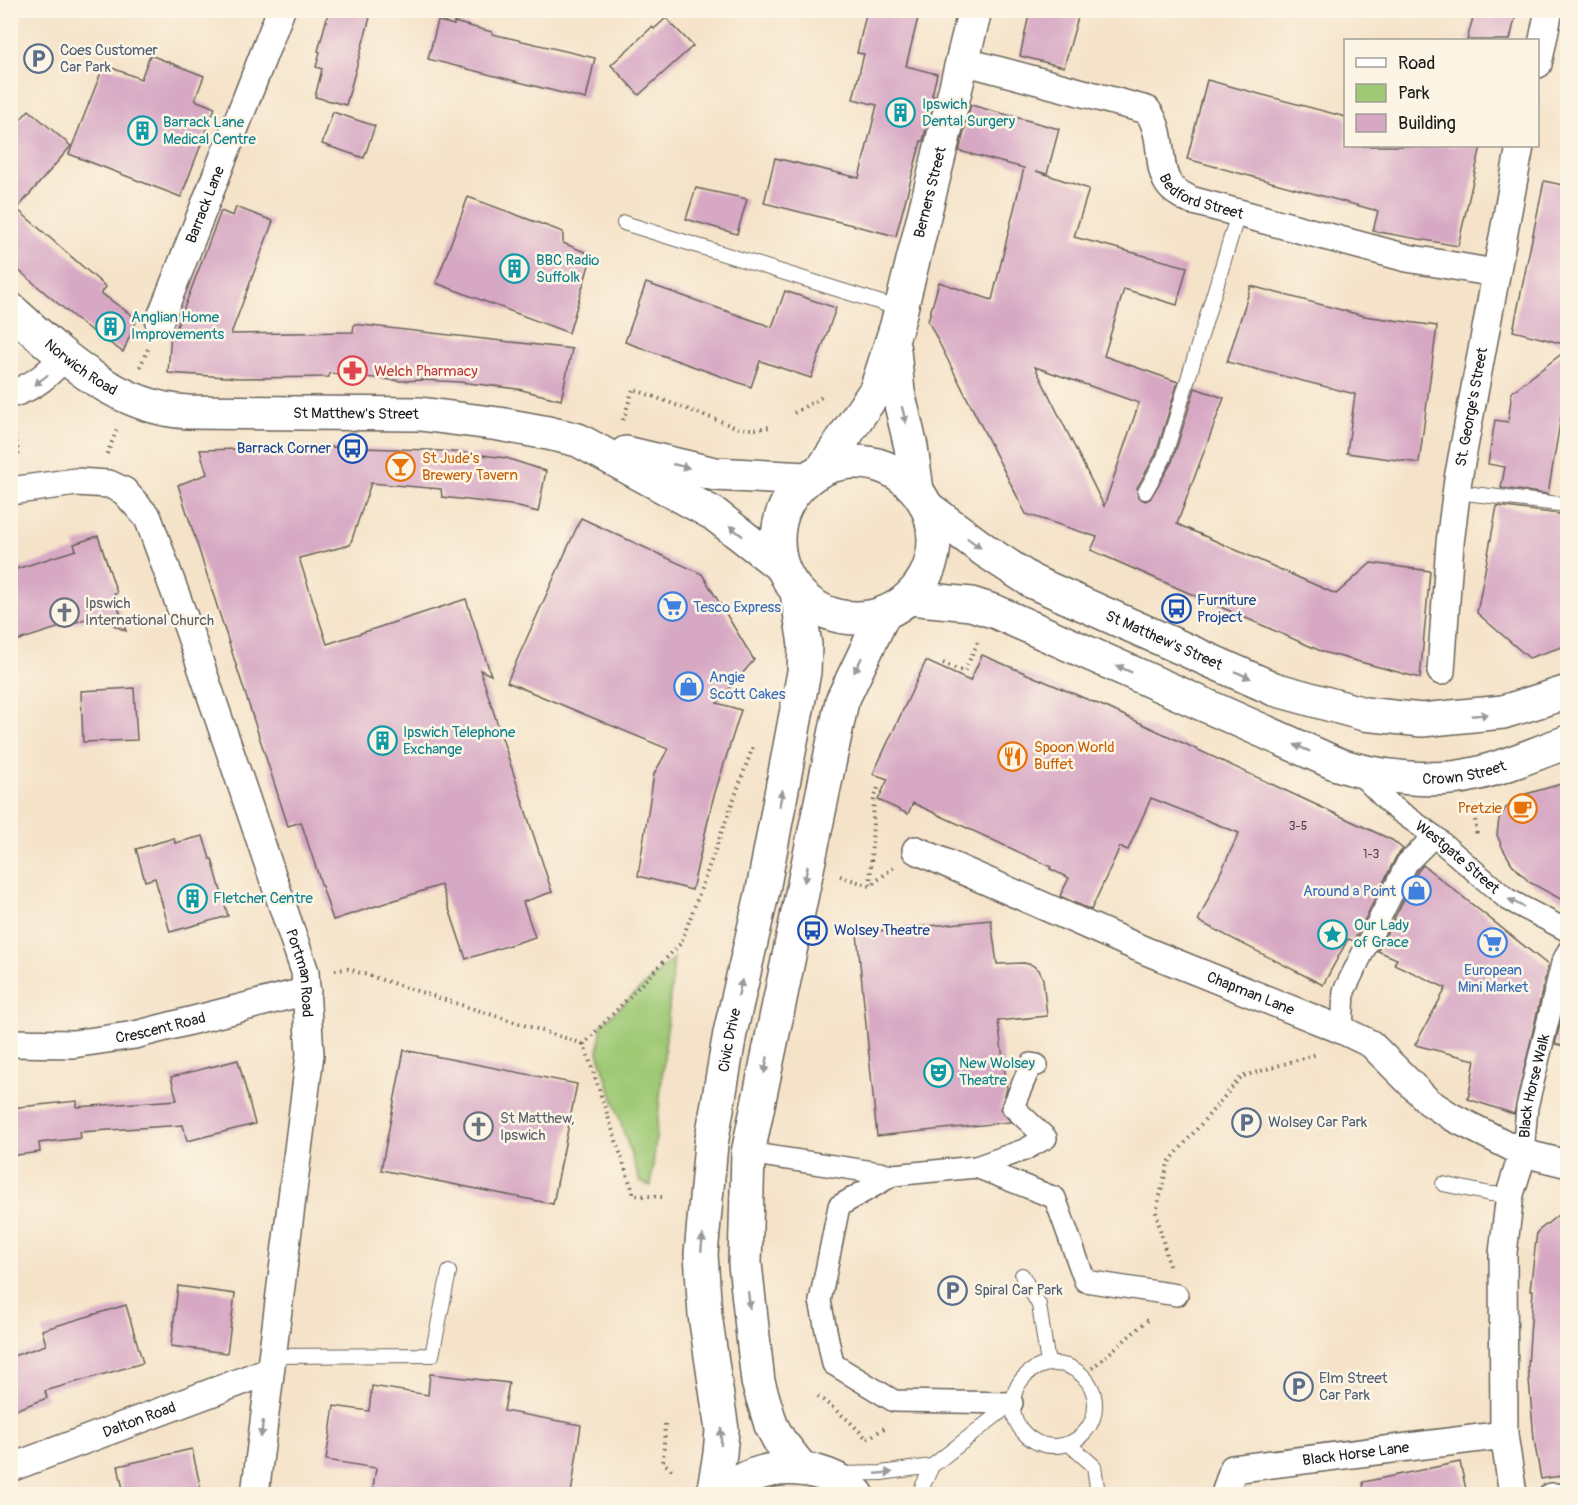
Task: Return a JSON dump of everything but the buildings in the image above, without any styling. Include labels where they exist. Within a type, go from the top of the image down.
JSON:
[{"type":"main road","name":"Berners Street","points":[[815,473],[876,390],[896,323],[975,10]]},
{"type":"main road","name":"Norwich Road","points":[[10,309],[91,377],[126,398]]},
{"type":"main road","name":"Berners Street","points":[[896,323],[898,392],[923,499]]},
{"type":"main road","name":"St Matthew's Street","points":[[126,398],[153,407],[188,412],[420,414],[548,433],[583,444],[715,474],[815,473]]},
{"type":"main road","name":"St Matthew's Street","points":[[583,444],[714,513],[790,579]]},
{"type":"main road","points":[[814,1472],[778,1440],[758,1382],[745,1264],[748,1153],[842,701],[897,606],[925,579],[933,556],[934,531],[923,499],[902,476],[884,466],[864,462],[844,463],[815,473],[783,512],[778,540],[790,579],[815,607],[837,616],[861,618],[897,606],[971,604],[996,612],[1328,760],[1356,770]]},
{"type":"main road","name":"St Matthew's Street","points":[[923,499],[987,552],[1033,582],[1274,689],[1364,714],[1422,720],[1503,712],[1568,692]]},
{"type":"main road","name":"Civic Drive","points":[[713,1494],[722,1430],[702,1286],[701,1254],[711,1143],[730,1033],[763,890],[804,672],[805,645],[790,579]]},
{"type":"main road","name":"Crown Street","points":[[1356,770],[1387,776],[1446,778],[1475,774],[1568,742]]},
{"type":"main road","points":[[724,1494],[750,1477],[775,1470],[814,1472],[849,1486],[857,1494]]},
{"type":"street","name":"Barrack Lane","points":[[159,321],[281,10]]},
{"type":"street","points":[[1539,59],[1549,10]]},
{"type":"street","name":"Bedford Street","points":[[963,61],[1147,110],[1155,120],[1158,129],[1165,178],[1170,187],[1190,200],[1407,258],[1495,273]]},
{"type":"street","name":"St. George's Street","points":[[1441,671],[1456,492],[1520,147]]},
{"type":"street","points":[[11,406],[65,357]]},
{"type":"street","name":"Portman Road","points":[[10,491],[76,482],[109,484],[124,491],[148,518],[189,631],[306,982],[310,1054],[255,1494]]},
{"type":"street","name":"Westgate Street","points":[[1356,770],[1392,806],[1434,836],[1507,899],[1568,931]]},
{"type":"street","points":[[1342,1030],[1344,991],[1407,862],[1434,836]]},
{"type":"street","name":"Chapman Lane","points":[[916,850],[1146,951],[1342,1030],[1371,1044],[1429,1102],[1452,1117],[1523,1153],[1568,1164]]},
{"type":"street","name":"Black Horse Walk","points":[[1523,1153],[1527,1107],[1562,963],[1568,951]]},
{"type":"street","name":"Crescent Road","points":[[10,1043],[73,1044],[135,1035],[306,982]]},
{"type":"street","points":[[748,1153],[893,1175],[976,1167],[1024,1150],[1046,1138],[1013,1107],[1031,1064],[1037,1065]]},
{"type":"street","points":[[1513,1494],[1504,1435],[1503,1253],[1510,1194],[1523,1153]]},
{"type":"street","points":[[976,1167],[1054,1198],[1085,1281],[1177,1295]]},
{"type":"street","points":[[893,1175],[839,1206],[820,1301],[833,1364],[894,1401],[1012,1403]]},
{"type":"street","name":"Dalton Road","points":[[10,1468],[270,1363]]},
{"type":"street","name":"Black Horse Lane","points":[[1225,1494],[1233,1469],[1504,1435]]},
{"type":"street","points":[[1550,1494],[1556,1494]]},
{"type":"lane","points":[[1145,492],[1164,458],[1238,214]]},
{"type":"lane","points":[[624,223],[896,323]]},
{"type":"lane","points":[[1456,492],[1568,505]]},
{"type":"lane","points":[[1443,1184],[1490,1194],[1510,1194]]},
{"type":"lane","points":[[270,1363],[432,1355],[449,1272]]},
{"type":"lane","points":[[1023,1275],[1039,1305],[1048,1364]]},
{"type":"lane","points":[[1048,1364],[1073,1369],[1083,1376],[1094,1395],[1095,1407],[1093,1419],[1087,1429],[1069,1443],[1056,1446],[1042,1445],[1030,1439],[1020,1430],[1014,1417],[1012,1403],[1023,1377],[1048,1364]]},
{"type":"lane","points":[[920,1494],[932,1466],[1012,1403]]},
{"type":"lane","points":[[1069,1443],[1094,1466],[1098,1494]]},
{"type":"lane","points":[[814,1472],[881,1473],[932,1466]]},
{"type":"path","points":[[96,482],[120,421],[126,398],[159,321]]},
{"type":"path","points":[[622,424],[633,389],[741,429],[770,427]]},
{"type":"path","points":[[794,413],[822,397]]},
{"type":"path","points":[[11,406],[20,465]]},
{"type":"path","points":[[943,663],[964,672],[978,641]]},
{"type":"path","points":[[584,1044],[681,943],[756,736]]},
{"type":"path","points":[[1475,774],[1473,802],[1475,823],[1488,882]]},
{"type":"path","points":[[870,886],[874,800],[879,786]]},
{"type":"path","points":[[870,886],[916,850]]},
{"type":"path","points":[[808,866],[870,886]]},
{"type":"path","points":[[306,982],[348,969],[584,1044]]},
{"type":"path","points":[[1083,1376],[1177,1295],[1156,1212],[1168,1163],[1241,1077],[1327,1051],[1342,1030]]},
{"type":"path","points":[[584,1044],[634,1195],[662,1197]]},
{"type":"path","points":[[818,1396],[848,1420]]},
{"type":"path","points":[[665,1424],[663,1462],[674,1472]]},
{"type":"green space","points":[[674,958],[651,1186],[640,1182],[598,1052],[602,1024]]},
{"type":"place","name":"Coes Customer Car Park","points":[[39,59]]},
{"type":"place","name":"Ipswich Dental Surgery","points":[[901,113]]},
{"type":"place","name":"Barrack Lane Medical Centre","points":[[142,131]]},
{"type":"place","name":"BBC Radio Suffolk","points":[[515,269]]},
{"type":"place","name":"Anglian Home Improvements","points":[[110,326]]},
{"type":"place","name":"Welch Pharmacy","points":[[353,371]]},
{"type":"place","name":"Barrack Corner","points":[[352,448]]},
{"type":"place","name":"St Jude's Brewery Tavern","points":[[401,467]]},
{"type":"place","name":"Tesco Express","points":[[672,607]]},
{"type":"place","name":"Furniture Project","points":[[1176,609]]},
{"type":"place","name":"Ipswich International Church","points":[[64,612]]},
{"type":"place","name":"Angie Scott Cakes","points":[[688,686]]},
{"type":"place","name":"Ipswich Telephone Exchange","points":[[382,741]]},
{"type":"place","name":"Spoon World Buffet","points":[[1013,756]]},
{"type":"place","name":"Pretzie","points":[[1523,808]]},
{"type":"place","name":"Around a Point","points":[[1417,891]]},
{"type":"place","name":"Fletcher Centre","points":[[192,898]]},
{"type":"place","name":"Wolsey Theatre","points":[[813,930]]},
{"type":"place","name":"Our Lady of Grace","points":[[1333,934]]},
{"type":"place","name":"European Mini Market","points":[[1493,943]]},
{"type":"place","name":"New Wolsey Theatre","points":[[938,1072]]},
{"type":"place","name":"Wolsey Car Park","points":[[1247,1122]]},
{"type":"place","name":"St Matthew, Ipswich","points":[[479,1127]]},
{"type":"place","name":"Spiral Car Park","points":[[953,1290]]},
{"type":"place","name":"Elm Street Car Park","points":[[1298,1387]]}]
